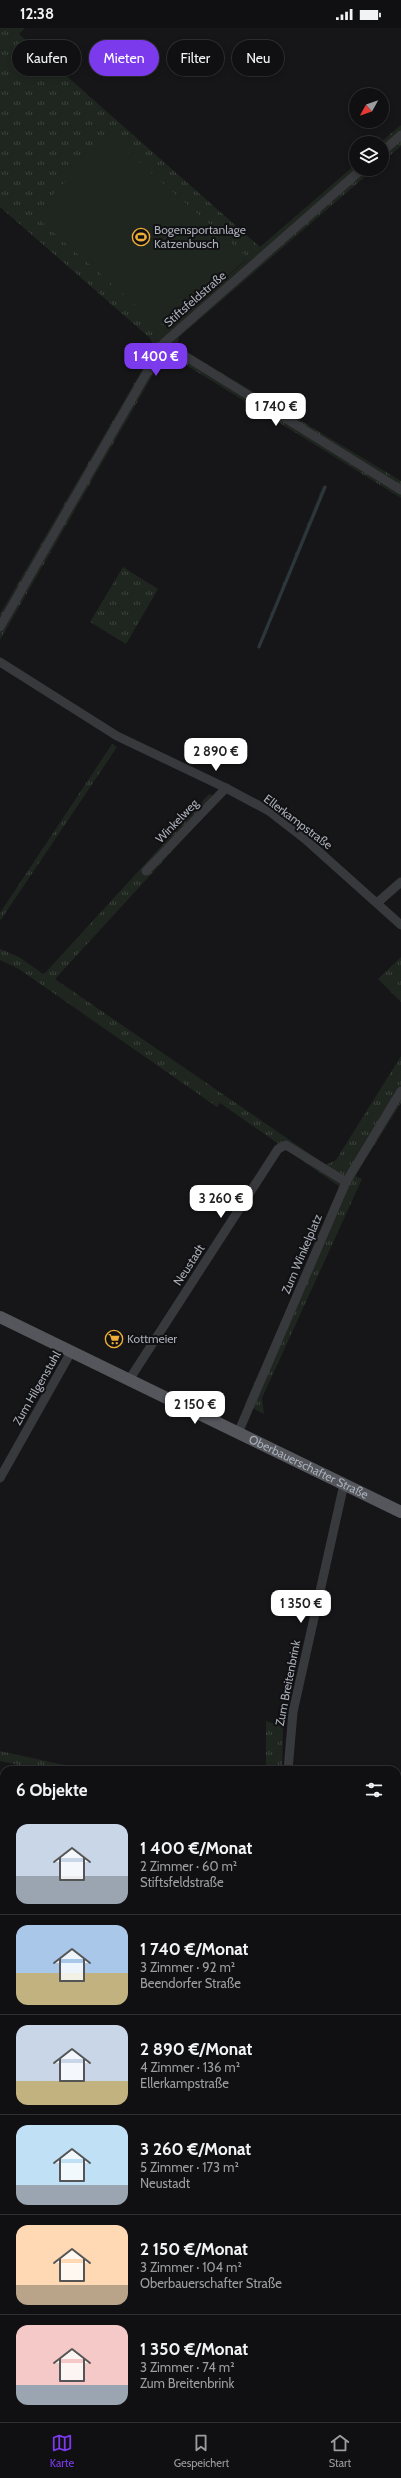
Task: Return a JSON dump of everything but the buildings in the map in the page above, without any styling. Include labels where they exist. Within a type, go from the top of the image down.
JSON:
[{"type":"main road","name":"Oberbauerschafter Straße","points":[[0,1318],[401,1512]]},
{"type":"street","points":[[389,146],[401,135]]},
{"type":"street","name":"Stiftsfeldstraße","points":[[0,627],[164,343],[354,176]]},
{"type":"street","points":[[164,343],[401,490]]},
{"type":"street","name":"Ellerkampstraße","points":[[0,662],[118,736],[226,788],[269,812],[304,839],[401,925]]},
{"type":"street","name":"Winkelweg","points":[[146,871],[226,788]]},
{"type":"street","points":[[377,903],[401,882]]},
{"type":"street","name":"Zum Winkelplatz","points":[[238,1433],[346,1182],[401,1091]]},
{"type":"street","name":"Neustadt","points":[[129,1380],[278,1149],[286,1145],[346,1182]]},
{"type":"street","name":"Zum Hilgenstuhl","points":[[0,1478],[71,1352]]},
{"type":"street","name":"Zum Breitenbrink","points":[[288,1766],[293,1712],[344,1484]]},
{"type":"green space","points":[[0,28],[25,28],[19,34],[26,40],[12,40],[12,76],[67,76],[260,247],[349,170],[349,176],[366,176],[179,337],[178,343],[182,349],[401,481],[401,498],[178,360],[158,366],[0,640],[0,614],[149,358],[153,345],[150,338],[0,207]],"holes":[[[248,259],[200,300],[193,296]]]},
{"type":"green space","points":[[401,125],[401,146],[389,156],[389,136]]},
{"type":"green space","name":"Bogensportanlage Katzenbusch","points":[[108,135],[248,258],[200,300],[193,296],[159,326],[34,215]]},
{"type":"green space","points":[[323,486],[327,487],[260,648],[257,647]]},
{"type":"green space","points":[[123,567],[158,589],[126,644],[90,622]]},
{"type":"green space","points":[[112,744],[117,747],[0,921],[0,913]]},
{"type":"green space","points":[[209,794],[220,799],[55,979],[326,1165],[336,1160],[401,1056],[401,1103],[355,1176],[362,1179],[262,1398],[264,1414],[245,1404],[340,1187],[220,1103],[217,1107],[19,969],[0,960],[0,949],[19,957],[43,974],[46,972]]},
{"type":"green space","points":[[401,957],[401,1002],[378,979]]},
{"type":"green space","points":[[266,1721],[283,1727],[282,1766],[266,1766]]},
{"type":"green space","points":[[0,1751],[69,1766],[23,1766],[0,1761]]},
{"type":"waterway","points":[[259,647],[325,487]]},
{"type":"place","name":"Bogensportanlage Katzenbusch","points":[[141,237]]},
{"type":"place","name":"Kottmeier","points":[[114,1339]]}]
